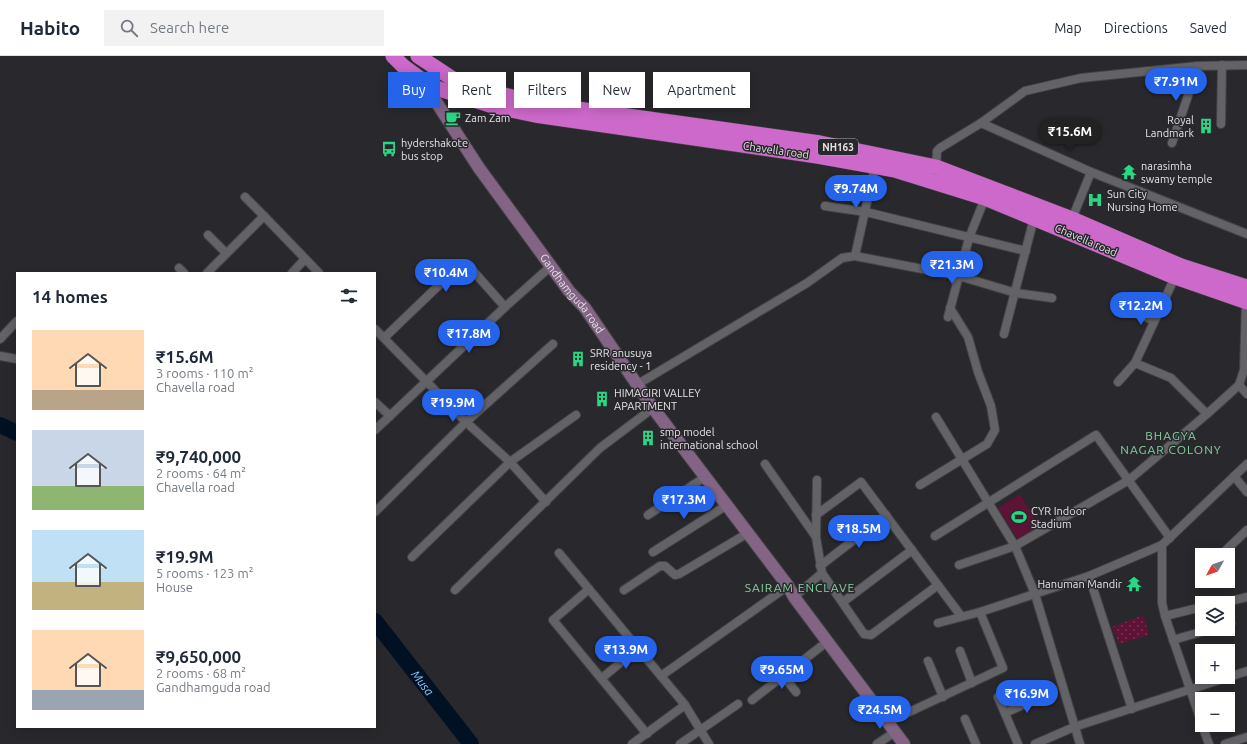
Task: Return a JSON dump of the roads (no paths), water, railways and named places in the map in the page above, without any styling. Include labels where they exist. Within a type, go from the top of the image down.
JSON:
[{"type":"highway","name":"Chavella road","points":[[393,56],[411,72]]},
{"type":"highway","name":"Chavella road","points":[[418,56],[459,83],[535,103],[820,143],[936,167],[1072,219],[1181,266],[1247,287]]},
{"type":"highway","name":"Chavella road","points":[[440,89],[493,106],[535,115],[875,166],[984,198],[1174,277],[1247,302]]},
{"type":"street","points":[[1221,124],[1222,65]]},
{"type":"street","points":[[933,182],[937,151],[940,148],[982,123],[1025,91],[1081,78],[1198,66],[1247,65]]},
{"type":"street","points":[[1172,143],[1198,66]]},
{"type":"street","points":[[434,72],[435,68]]},
{"type":"street","name":"Gandhamguda road","points":[[439,108],[479,168],[569,291],[585,308],[653,408],[727,504],[788,586],[794,597],[828,640],[904,744]]},
{"type":"street","points":[[982,123],[1091,172],[1247,234]]},
{"type":"street","points":[[855,256],[875,166]]},
{"type":"street","points":[[1072,219],[1091,172]]},
{"type":"street","points":[[245,197],[318,272]]},
{"type":"street","points":[[948,317],[970,238],[984,198]]},
{"type":"street","points":[[826,206],[866,212],[1026,251]]},
{"type":"street","points":[[208,272],[264,216]]},
{"type":"street","points":[[1004,334],[1016,293],[1034,218]]},
{"type":"street","points":[[208,235],[226,254]]},
{"type":"street","points":[[638,384],[807,283],[842,258],[855,256],[959,276],[1016,293],[1052,298]]},
{"type":"street","points":[[293,272],[305,259]]},
{"type":"street","points":[[384,338],[461,264],[467,264],[505,307]]},
{"type":"street","points":[[376,429],[426,380],[551,266]]},
{"type":"street","points":[[1118,382],[1135,363],[1174,277]]},
{"type":"street","points":[[959,565],[1015,546],[1129,480],[1239,385],[1244,370],[1247,302]]},
{"type":"street","points":[[1121,304],[1154,320]]},
{"type":"street","points":[[920,485],[986,444],[995,430],[991,406],[978,372],[968,337],[950,308]]},
{"type":"street","points":[[0,339],[16,322]]},
{"type":"street","points":[[376,330],[466,422],[510,462],[546,502]]},
{"type":"street","points":[[376,511],[466,422],[553,344]]},
{"type":"street","points":[[0,356],[16,359]]},
{"type":"street","points":[[1135,363],[1171,378],[1207,414]]},
{"type":"street","points":[[1239,385],[1247,394]]},
{"type":"street","points":[[376,403],[390,416]]},
{"type":"street","points":[[455,590],[600,448],[653,408]]},
{"type":"street","points":[[412,557],[510,462],[576,415]]},
{"type":"street","points":[[936,417],[960,459],[1015,546],[1035,594],[1080,744]]},
{"type":"street","points":[[934,536],[1096,435],[1170,538]]},
{"type":"street","points":[[765,464],[816,537]]},
{"type":"street","points":[[938,623],[980,612],[1089,576],[1162,545],[1247,464]]},
{"type":"street","points":[[1234,476],[1247,492]]},
{"type":"street","points":[[648,515],[705,477]]},
{"type":"street","points":[[816,480],[816,537],[821,570],[860,630],[868,635],[938,585]]},
{"type":"street","points":[[816,514],[861,482],[961,616]]},
{"type":"street","points":[[653,552],[727,504]]},
{"type":"street","points":[[794,597],[821,570],[886,515]]},
{"type":"street","points":[[1228,548],[1247,530]]},
{"type":"street","points":[[624,590],[660,566],[665,566],[674,575],[679,574],[748,533]]},
{"type":"street","points":[[1162,545],[1162,603],[1195,706]]},
{"type":"street","points":[[843,602],[912,550]]},
{"type":"street","points":[[559,553],[686,705],[709,744]]},
{"type":"street","points":[[1089,576],[1132,709]]},
{"type":"street","points":[[662,676],[788,586]]},
{"type":"street","points":[[589,589],[553,620],[647,734]]},
{"type":"street","points":[[1235,600],[1247,597]]},
{"type":"street","points":[[1165,616],[1195,609]]},
{"type":"street","points":[[877,744],[892,727],[943,696],[1003,668],[980,612]]},
{"type":"street","points":[[1173,640],[1195,634]]},
{"type":"street","points":[[752,700],[828,640]]},
{"type":"street","points":[[602,678],[638,648]]},
{"type":"street","points":[[960,651],[972,683]]},
{"type":"street","points":[[928,661],[943,696]]},
{"type":"street","points":[[1035,744],[1074,727],[1247,671]]},
{"type":"street","points":[[783,675],[796,692]]},
{"type":"street","points":[[998,697],[1018,744]]},
{"type":"street","points":[[1005,713],[1040,697]]},
{"type":"street","points":[[680,744],[738,704]]},
{"type":"street","points":[[632,744],[686,705]]},
{"type":"street","points":[[965,719],[976,744]]},
{"type":"street","points":[[1205,732],[1209,744]]},
{"type":"street","points":[[1225,744],[1247,737]]},
{"type":"waterway","name":"Musa","points":[[0,425],[16,433]]},
{"type":"waterway","name":"Musa","points":[[376,622],[471,744]]},
{"type":"place","name":"Zam Zam","points":[[453,118]]},
{"type":"place","name":"Royal Landmark","points":[[1206,126]]},
{"type":"place","name":"hydershakote bus stop","points":[[389,149]]},
{"type":"place","name":"narasimha swamy temple","points":[[1129,172]]},
{"type":"place","name":"Sun City Nursing Home","points":[[1095,200]]},
{"type":"place","name":"SRR anusuya residency - 1","points":[[578,359]]},
{"type":"place","name":"HIMAGIRI VALLEY APARTMENT","points":[[602,399]]},
{"type":"place","name":"smp model international school","points":[[648,438]]},
{"type":"place","name":"CYR Indoor Stadium","points":[[1019,517]]},
{"type":"place","name":"Hanuman Mandir","points":[[1134,584]]},
{"type":"district","name":"BHAGYA NAGAR COLONY","points":[[1171,442]]},
{"type":"district","name":"SAIRAM ENCLAVE","points":[[800,587]]}]
